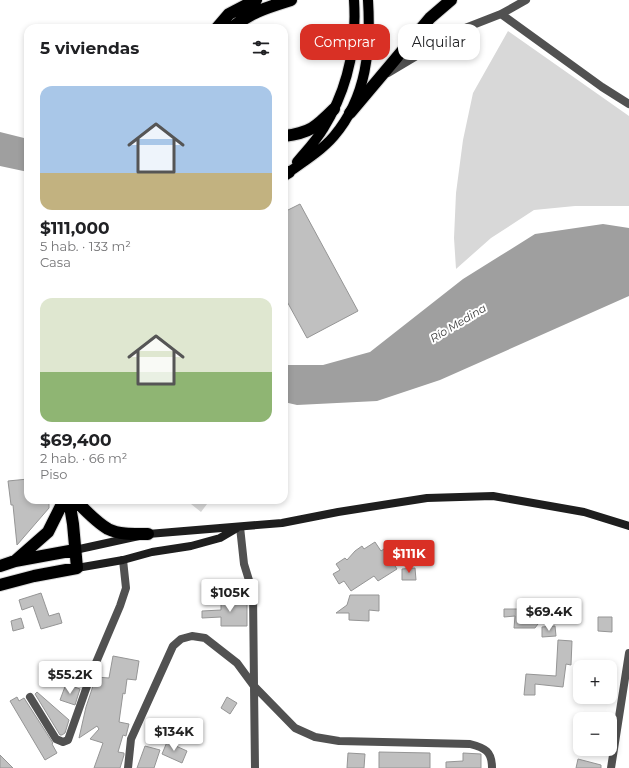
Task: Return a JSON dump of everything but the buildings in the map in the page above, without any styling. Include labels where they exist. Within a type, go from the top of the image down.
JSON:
[{"type":"highway","points":[[220,24],[229,14],[256,0]]},
{"type":"highway","points":[[236,24],[242,19],[258,11],[292,0]]},
{"type":"highway","points":[[350,113],[430,18],[452,0]]},
{"type":"highway","points":[[288,136],[300,134],[317,126],[334,109]]},
{"type":"highway","points":[[15,561],[48,532],[62,504]]},
{"type":"highway","points":[[0,585],[34,576],[77,568],[70,504]]},
{"type":"highway","points":[[79,504],[107,529],[125,534],[148,534]]},
{"type":"highway","points":[[0,566],[15,561],[76,550]]},
{"type":"main road","points":[[288,173],[322,130],[344,88],[350,66],[354,41],[354,0]]},
{"type":"main road","points":[[288,173],[316,154],[334,136],[350,113],[363,81],[368,52],[368,0]]},
{"type":"main road","points":[[76,550],[148,534],[282,523],[338,512],[427,498],[493,496],[584,512],[629,526]]},
{"type":"main road","points":[[77,568],[123,560],[152,552],[191,546],[220,538],[240,526]]},
{"type":"street","points":[[380,78],[460,30],[500,14],[526,0]]},
{"type":"street","points":[[500,14],[602,87],[629,104]]},
{"type":"street","points":[[240,526],[244,564],[253,593],[255,768]]},
{"type":"street","points":[[30,697],[56,739],[63,742],[68,740],[92,672],[126,588],[123,560]]},
{"type":"street","points":[[128,768],[131,739],[173,646],[181,639],[192,636],[205,638],[237,663],[254,686],[295,728],[315,737],[339,741],[470,744],[484,748],[492,758],[492,768]]},
{"type":"street","points":[[611,768],[626,687],[629,653]]},
{"type":"shaded area","points":[[508,31],[629,116],[629,206],[575,206],[534,210],[491,238],[456,269],[454,238],[456,193],[463,140],[473,93]]},
{"type":"shaded area","points":[[191,504],[207,504],[201,512]]},
{"type":"water","points":[[0,132],[24,138],[24,171],[0,166]]},
{"type":"water","name":"Río Medina","points":[[603,224],[629,228],[629,296],[440,380],[377,401],[297,405],[288,403],[288,365],[323,365],[370,352],[463,279],[535,234]]}]
